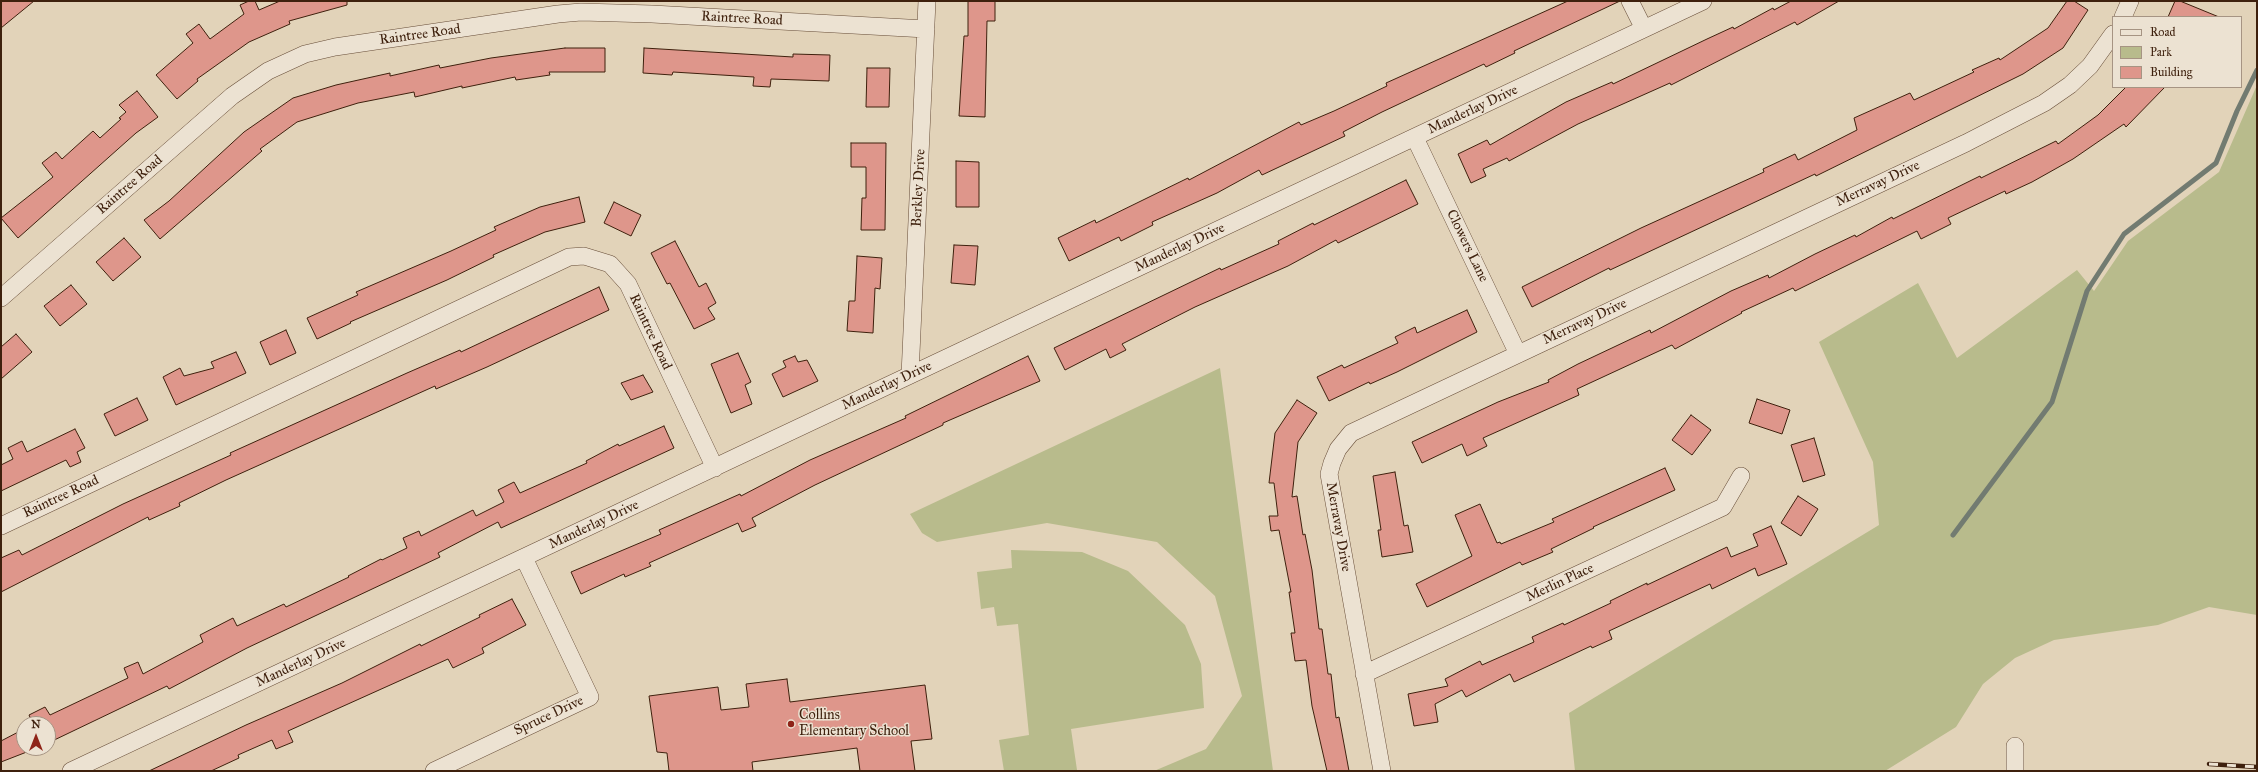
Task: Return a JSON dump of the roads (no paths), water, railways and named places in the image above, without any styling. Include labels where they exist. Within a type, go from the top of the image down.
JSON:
[{"type":"street","name":"Berkley Drive","points":[[910,375],[926,1]]},
{"type":"street","points":[[1630,1],[1644,29]]},
{"type":"street","name":"Manderlay Drive","points":[[71,771],[1703,1]]},
{"type":"street","points":[[2123,16],[2130,1]]},
{"type":"street","name":"Raintree Road","points":[[1,298],[232,96],[268,71],[305,54],[334,47],[558,14],[652,7],[926,29]]},
{"type":"street","name":"Merravay Drive","points":[[1382,771],[1329,474],[1338,450],[1351,433],[1958,146],[2044,103],[2070,85],[2090,66],[2112,35]]},
{"type":"street","name":"Clowers Lane","points":[[1415,138],[1518,354]]},
{"type":"street","name":"Raintree Road","points":[[1,526],[569,257],[584,256],[610,264],[628,284],[715,468]]},
{"type":"street","name":"Merlin Place","points":[[1364,674],[1723,507],[1741,476]]},
{"type":"street","name":"Spruce Drive","points":[[434,771],[590,697],[524,558]]},
{"type":"street","points":[[2015,746],[2015,771]]},
{"type":"waterway","points":[[1953,535],[2052,402],[2087,291],[2124,234],[2216,163],[2237,111],[2257,70]]},
{"type":"railway","points":[[2209,764],[2257,767]]},
{"type":"place","name":"Collins Elementary School","points":[[791,724]]}]
